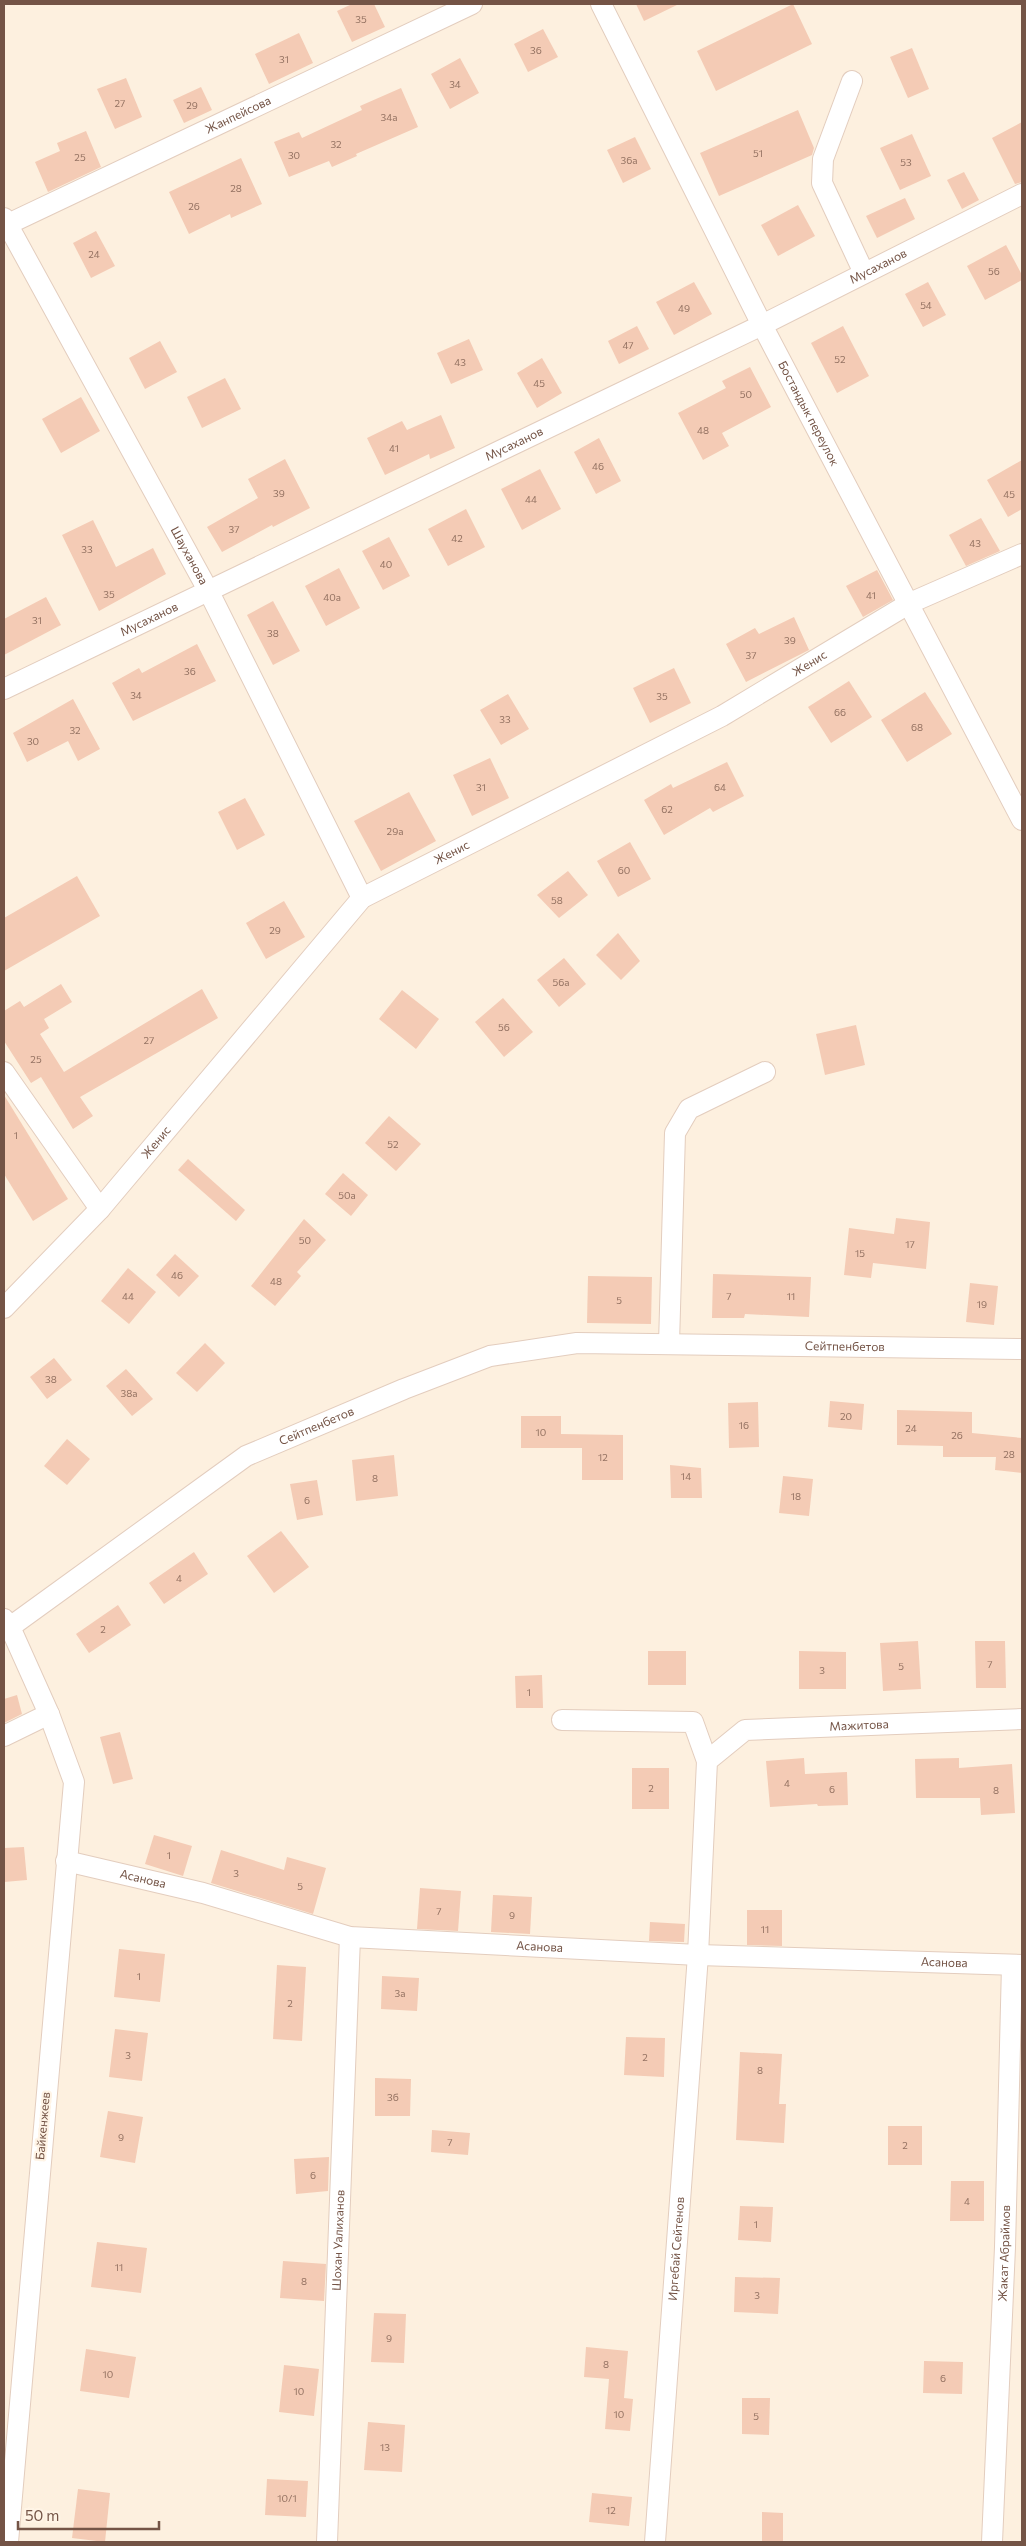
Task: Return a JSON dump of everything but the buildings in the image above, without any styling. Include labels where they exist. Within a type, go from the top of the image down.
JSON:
[{"type":"street","name":"Жанпейсова","points":[[5,223],[472,4]]},
{"type":"street","name":"Бостандык переулок","points":[[601,4],[762,325],[910,603],[1022,820]]},
{"type":"street","points":[[852,80],[822,158],[822,183],[864,273]]},
{"type":"street","name":"Мусаханов","points":[[4,689],[762,325],[1022,194]]},
{"type":"street","name":"Шауханова","points":[[5,223],[209,592],[362,898]]},
{"type":"street","name":"Женис","points":[[4,1308],[100,1209],[362,898],[722,716],[910,603],[1022,554]]},
{"type":"street","points":[[4,1072],[100,1209]]},
{"type":"street","points":[[669,1344],[675,1134],[689,1109],[765,1072]]},
{"type":"street","name":"Сейтпенбетов","points":[[7,1623],[246,1456],[404,1389],[490,1356],[577,1343],[1022,1349]]},
{"type":"street","name":"Байкенжеев","points":[[7,1623],[49,1714],[74,1782],[8,2542]]},
{"type":"street","points":[[4,1736],[49,1714]]},
{"type":"street","name":"Мажитова","points":[[707,1761],[745,1730],[1022,1718]]},
{"type":"street","points":[[562,1720],[693,1722],[707,1761],[698,1955]]},
{"type":"street","name":"Асанова","points":[[66,1861],[203,1894],[350,1937],[698,1955],[1017,1965]]},
{"type":"street","name":"Шохан Уалиханов","points":[[326,2542],[350,1937]]},
{"type":"street","name":"Иргебай Сейтенов","points":[[655,2542],[698,1955]]},
{"type":"street","name":"Жакат Абраймов","points":[[992,2542],[1017,1965]]}]
